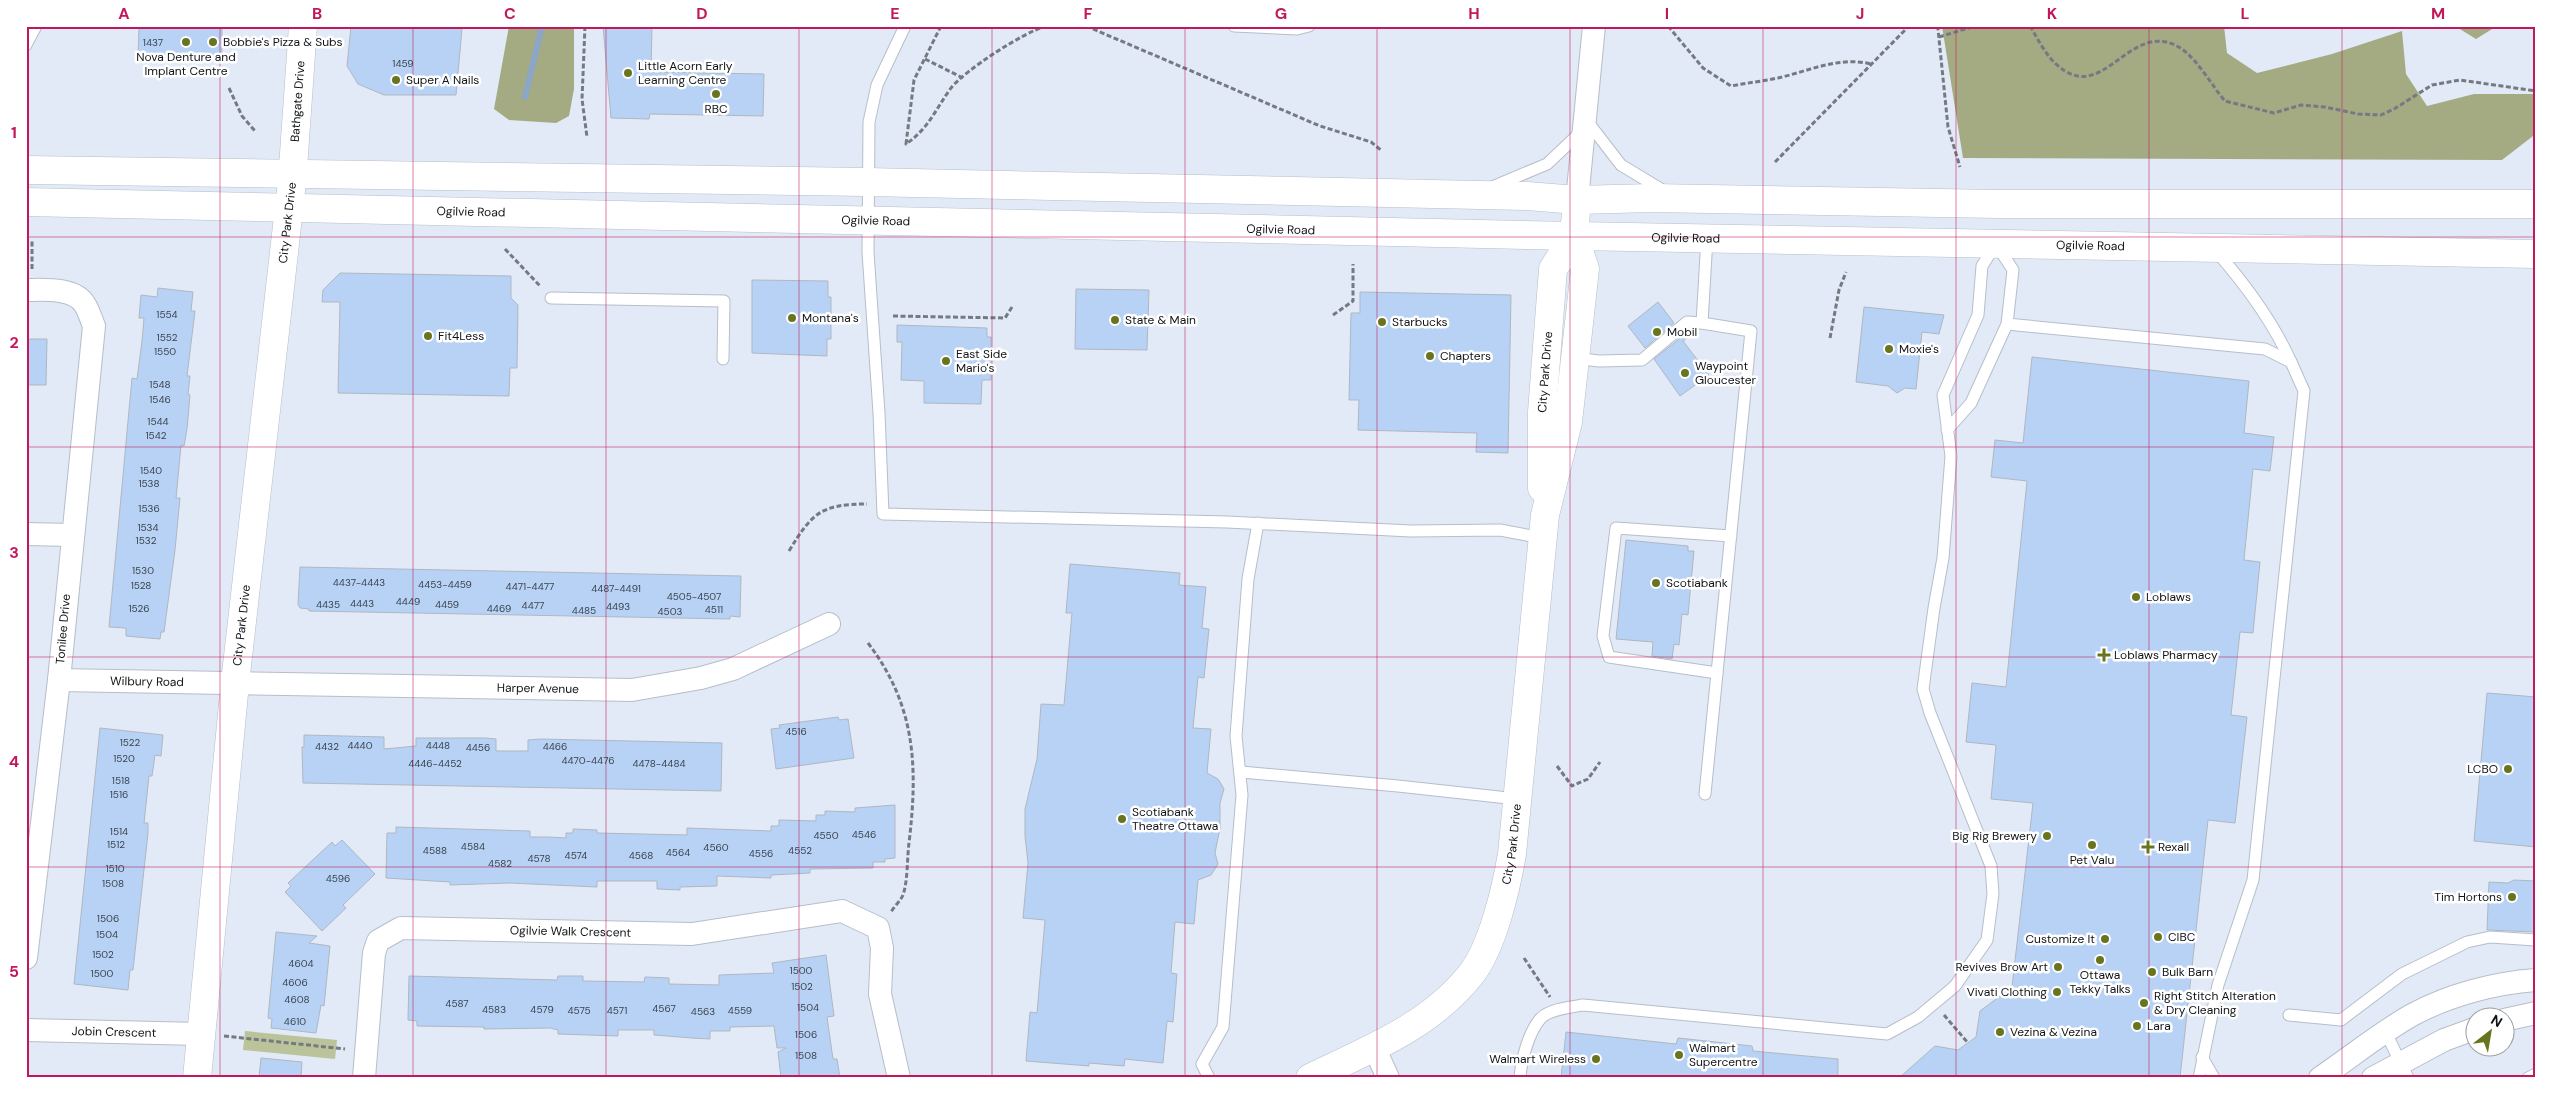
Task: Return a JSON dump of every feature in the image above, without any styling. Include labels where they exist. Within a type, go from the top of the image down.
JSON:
[{"type":"main road","name":"Bathgate Drive","points":[[293,174],[303,26]]},
{"type":"main road","points":[[26,170],[866,182],[1473,195],[1577,200],[1676,198],[1998,204],[2536,204]]},
{"type":"main road","name":"City Park Drive","points":[[197,1078],[235,683],[293,174]]},
{"type":"main road","name":"City Park Drive","points":[[1310,1078],[1374,1047],[1426,1018],[1450,998],[1473,972],[1491,932],[1505,890],[1512,854],[1544,526],[1568,422],[1585,269],[1574,236],[1577,200]]},
{"type":"main road","name":"Ogilvie Road","points":[[26,202],[1574,236],[2536,254]]},
{"type":"main road","name":"City Park Drive","points":[[1544,526],[1541,474],[1542,412],[1553,269],[1574,236]]},
{"type":"street","name":"City Park Drive","points":[[1577,200],[1594,26]]},
{"type":"street","name":"Tonilee Drive","points":[[26,958],[36,782],[59,680],[94,326],[84,303],[74,295],[29,290]]},
{"type":"street","points":[[26,534],[72,535]]},
{"type":"street","name":"Harper Avenue","points":[[235,683],[632,690],[701,678],[733,669],[829,624]]},
{"type":"street","name":"Wilbury Road","points":[[59,680],[235,683]]},
{"type":"street","name":"Ogilvie Walk Crescent","points":[[364,1078],[374,953],[378,941],[401,928],[692,934],[842,911],[880,938]]},
{"type":"street","points":[[880,938],[880,994],[898,1078]]},
{"type":"street","points":[[2320,1078],[2386,1033],[2430,1007],[2480,988],[2536,980]]},
{"type":"street","points":[[2514,1018],[2536,1013]]},
{"type":"street","name":"Jobin Crescent","points":[[26,1030],[201,1034]]},
{"type":"street","points":[[2373,1078],[2405,1071],[2444,1040],[2464,1033]]},
{"type":"street","points":[[1374,1047],[1388,1078]]},
{"type":"lane","points":[[26,45],[36,26]]},
{"type":"lane","points":[[905,26],[877,85],[868,122],[866,221],[883,514],[1258,524],[1411,531],[1500,530],[1544,526]]},
{"type":"lane","points":[[1234,26],[1297,29],[1309,26]]},
{"type":"lane","points":[[1473,195],[1547,164],[1585,124],[1621,165],[1676,198]]},
{"type":"lane","points":[[1702,322],[1707,238]]},
{"type":"lane","points":[[1520,1078],[1525,1049],[1542,1017],[1561,1009],[1583,1005],[1887,1034],[1918,1017],[1955,986],[1987,940],[1993,894],[1991,866],[1930,713],[1923,689],[1943,558],[1951,456],[1947,430],[1943,395],[1978,315],[1982,266],[1996,244],[2013,270],[2007,324],[1971,403],[1947,430]]},
{"type":"lane","points":[[2199,1078],[2218,985],[2253,880],[2304,391],[2277,332],[2242,280],[2215,249]]},
{"type":"lane","points":[[551,298],[724,301],[724,359]]},
{"type":"lane","points":[[1575,358],[1599,361],[1642,360],[1687,322],[1702,322],[1751,331],[1705,794]]},
{"type":"lane","points":[[2007,324],[2265,349],[2291,362]]},
{"type":"lane","points":[[1210,1078],[1202,1064],[1223,1027],[1242,803],[1241,772],[1236,736],[1248,578],[1258,524]]},
{"type":"lane","points":[[1717,673],[1609,657],[1603,636],[1616,528],[1731,536]]},
{"type":"lane","points":[[1241,772],[1517,799]]},
{"type":"lane","points":[[2289,1015],[2341,1020],[2402,974],[2467,942],[2490,937],[2536,940]]},
{"type":"lane","points":[[2386,1033],[2405,1071]]},
{"type":"lane","points":[[2202,1057],[2214,1078]]},
{"type":"lane","points":[[2528,1078],[2536,1074]]},
{"type":"path","points":[[585,26],[582,99],[587,137]]},
{"type":"path","points":[[941,26],[914,80],[906,144],[921,133],[952,86],[1000,49],[1046,26]]},
{"type":"path","points":[[1086,26],[1320,126],[1371,142],[1382,151]]},
{"type":"path","points":[[1668,26],[1703,68],[1731,86],[1778,78],[1830,64],[1855,60],[1871,64]]},
{"type":"path","points":[[1775,162],[1909,26]]},
{"type":"path","points":[[1936,26],[1939,37],[1948,127],[1960,166]]},
{"type":"path","points":[[1939,37],[1975,26]]},
{"type":"path","points":[[2030,26],[2054,63],[2066,72],[2080,77],[2096,75],[2146,41],[2162,40],[2177,46],[2205,74],[2225,102],[2274,112],[2301,105],[2325,107],[2358,114],[2381,114],[2394,109],[2432,85],[2460,80],[2536,90]]},
{"type":"path","points":[[925,59],[963,78]]},
{"type":"path","points":[[229,88],[242,116],[255,131]]},
{"type":"path","points":[[29,290],[32,238]]},
{"type":"path","points":[[505,249],[551,298]]},
{"type":"path","points":[[1333,314],[1353,301],[1353,264]]},
{"type":"path","points":[[1830,338],[1839,290],[1846,272]]},
{"type":"path","points":[[893,316],[1005,318],[1012,306]]},
{"type":"path","points":[[788,551],[805,525],[827,508],[842,504],[867,504]]},
{"type":"path","points":[[868,643],[881,661],[902,704],[914,759],[915,795],[903,896],[880,938]]},
{"type":"path","points":[[1557,766],[1572,786],[1588,779],[1600,762]]},
{"type":"path","points":[[1524,958],[1552,998]]},
{"type":"path","points":[[1944,1014],[1968,1043]]},
{"type":"path","points":[[201,1034],[366,1051]]},
{"type":"green space","points":[[509,26],[574,26],[574,89],[569,116],[556,123],[509,120],[494,109]]},
{"type":"green space","points":[[1942,26],[2224,26],[2227,53],[2257,73],[2332,54],[2402,31],[2406,74],[2427,106],[2474,94],[2536,94],[2533,136],[2502,160],[1963,158]]},
{"type":"green space","points":[[2455,26],[2497,26],[2476,39]]},
{"type":"green space","points":[[245,1031],[337,1040],[335,1059],[243,1050]]},
{"type":"building","points":[[139,26],[222,26],[222,59],[138,57]]},
{"type":"building","points":[[351,26],[445,26],[462,29],[456,95],[384,95],[358,84],[347,66]]},
{"type":"building","points":[[603,26],[652,26],[651,72],[764,74],[763,116],[650,114],[649,119],[611,118]]},
{"type":"building","name":"Fit4Less","points":[[340,273],[511,276],[511,298],[518,305],[517,368],[510,368],[509,396],[338,393],[340,302],[322,302],[323,290]]},
{"type":"building","name":"Montana's","points":[[752,280],[828,281],[828,297],[831,297],[831,339],[827,339],[827,356],[752,353]]},
{"type":"building","points":[[158,288],[193,292],[191,311],[195,311],[187,376],[190,376],[188,394],[190,395],[187,429],[184,446],[181,445],[176,498],[180,498],[175,550],[164,632],[161,632],[160,639],[126,636],[126,628],[109,627],[132,378],[137,379],[142,341],[144,318],[139,318],[141,295],[157,297]]},
{"type":"building","name":"State & Main","points":[[1076,289],[1149,290],[1147,350],[1075,349]]},
{"type":"building","name":"Chapters","points":[[1360,292],[1511,295],[1508,453],[1476,452],[1477,433],[1358,430],[1359,400],[1349,400],[1351,313],[1360,313]]},
{"type":"building","points":[[1658,302],[1674,323],[1645,348],[1628,326]]},
{"type":"building","name":"Moxie's","points":[[1864,307],[1944,315],[1939,334],[1922,332],[1916,389],[1905,388],[1897,393],[1888,386],[1856,382]]},
{"type":"building","name":"East Side Mario's","points":[[897,325],[987,328],[987,337],[991,337],[991,380],[982,380],[981,404],[924,403],[924,381],[901,380],[902,342],[897,342]]},
{"type":"building","name":"Waypoint Gloucester","points":[[1684,335],[1687,338],[1683,341],[1709,375],[1680,396],[1654,359]]},
{"type":"building","points":[[26,339],[47,339],[46,385],[26,385]]},
{"type":"building","name":"Loblaws","points":[[2032,357],[2249,381],[2244,433],[2274,437],[2270,471],[2253,469],[2244,560],[2260,562],[2253,633],[2240,632],[2231,715],[2247,717],[2235,823],[2208,820],[2180,1078],[1899,1078],[1935,1046],[1958,1050],[1976,1037],[1980,1011],[2012,987],[2033,803],[1991,799],[1996,745],[1966,742],[1972,683],[2006,687],[2027,481],[1991,477],[1995,440],[2023,443]]},
{"type":"building","name":"Scotiabank","points":[[1626,540],[1688,546],[1688,551],[1694,551],[1688,615],[1682,614],[1679,645],[1674,644],[1672,659],[1652,656],[1653,642],[1616,639]]},
{"type":"building","name":"Scotiabank Theatre Ottawa","points":[[1070,564],[1180,573],[1179,585],[1206,587],[1202,628],[1209,629],[1204,678],[1198,677],[1193,728],[1211,729],[1207,773],[1218,779],[1224,789],[1220,803],[1220,828],[1215,853],[1218,864],[1211,875],[1198,880],[1194,924],[1175,922],[1171,973],[1177,974],[1173,1022],[1167,1021],[1163,1063],[1125,1059],[1124,1066],[1089,1063],[1089,1066],[1026,1061],[1030,1012],[1037,1013],[1045,920],[1023,918],[1028,863],[1025,809],[1037,759],[1041,704],[1064,705],[1072,613],[1066,613]]},
{"type":"building","points":[[300,567],[741,576],[740,617],[730,616],[730,619],[309,611],[309,609],[300,608],[298,604]]},
{"type":"building","name":"LCBO","points":[[2487,693],[2536,697],[2536,847],[2474,841]]},
{"type":"building","points":[[838,717],[839,720],[848,719],[854,758],[776,769],[771,729],[780,728],[779,725]]},
{"type":"building","points":[[100,728],[163,735],[161,756],[155,755],[152,776],[149,776],[144,823],[148,823],[148,833],[133,970],[130,970],[128,990],[74,984]]},
{"type":"building","points":[[304,735],[384,737],[384,749],[416,746],[416,738],[496,739],[496,751],[528,751],[528,740],[540,739],[722,743],[721,791],[303,783],[302,747],[304,747]]},
{"type":"building","points":[[895,805],[895,858],[885,859],[885,862],[873,862],[873,868],[810,869],[810,873],[771,875],[771,878],[717,876],[717,886],[680,887],[680,890],[657,889],[657,881],[597,881],[597,887],[510,883],[450,885],[450,882],[386,878],[387,833],[396,833],[396,827],[530,831],[530,837],[566,838],[566,833],[573,833],[573,829],[597,830],[597,833],[687,835],[687,828],[771,831],[771,826],[779,826],[779,820],[816,821],[816,815],[825,815],[825,811],[855,812],[855,808]]},
{"type":"building","points":[[342,840],[375,874],[343,905],[346,908],[322,931],[285,892],[291,886],[288,883],[332,842],[335,846]]},
{"type":"building","name":"Tim Hortons","points":[[2514,880],[2536,881],[2536,932],[2487,930],[2489,882],[2508,883]]},
{"type":"building","points":[[276,932],[317,936],[309,943],[330,946],[324,1006],[321,1005],[316,1033],[271,1028],[272,1019],[268,1018]]},
{"type":"building","points":[[826,955],[834,1016],[827,1017],[833,1059],[837,1059],[840,1078],[781,1078],[778,1052],[786,1048],[777,1048],[774,1026],[730,1027],[730,1031],[710,1031],[710,1039],[654,1035],[654,1030],[618,1030],[618,1036],[558,1034],[558,1030],[550,1028],[484,1029],[484,1027],[417,1026],[417,1021],[408,1020],[409,976],[557,980],[558,976],[583,976],[583,981],[644,982],[645,977],[669,978],[669,984],[719,985],[719,975],[774,973],[772,963]]},
{"type":"building","name":"Walmart Supercentre","points":[[1566,1032],[1676,1044],[1678,1038],[1752,1046],[1753,1051],[1838,1059],[1838,1078],[1561,1078]]},
{"type":"building","points":[[261,1058],[302,1062],[301,1078],[259,1077]]},
{"type":"waterway","points":[[525,97],[542,26]]},
{"type":"place","name":"Nova Denture and Implant Centre","points":[[186,42]]},
{"type":"place","name":"Bobbie's Pizza & Subs","points":[[213,42]]},
{"type":"place","name":"Little Acorn Early Learning Centre","points":[[628,73]]},
{"type":"place","name":"Super A Nails","points":[[396,80]]},
{"type":"place","name":"RBC","points":[[716,94]]},
{"type":"place","name":"Montana's","points":[[792,318]]},
{"type":"place","name":"State & Main","points":[[1115,320]]},
{"type":"place","name":"Starbucks","points":[[1382,322]]},
{"type":"place","name":"Mobil","points":[[1657,332]]},
{"type":"place","name":"Fit4Less","points":[[428,336]]},
{"type":"place","name":"Moxie's","points":[[1889,349]]},
{"type":"place","name":"Chapters","points":[[1430,356]]},
{"type":"place","name":"East Side Mario's","points":[[946,361]]},
{"type":"place","name":"Waypoint Gloucester","points":[[1685,373]]},
{"type":"place","name":"Scotiabank","points":[[1656,583]]},
{"type":"place","name":"Loblaws","points":[[2136,597]]},
{"type":"place","name":"Loblaws Pharmacy","points":[[2104,655]]},
{"type":"place","name":"LCBO","points":[[2508,769]]},
{"type":"place","name":"Scotiabank Theatre Ottawa","points":[[1122,819]]},
{"type":"place","name":"Big Rig Brewery","points":[[2047,836]]},
{"type":"place","name":"Pet Valu","points":[[2092,845]]},
{"type":"place","name":"Rexall","points":[[2148,847]]},
{"type":"place","name":"Tim Hortons","points":[[2512,897]]},
{"type":"place","name":"CIBC","points":[[2158,937]]},
{"type":"place","name":"Customize It","points":[[2105,939]]},
{"type":"place","name":"Ottawa Tekky Talks","points":[[2100,960]]},
{"type":"place","name":"Revives Brow Art","points":[[2058,967]]},
{"type":"place","name":"Bulk Barn","points":[[2152,972]]},
{"type":"place","name":"Vivati Clothing","points":[[2057,992]]},
{"type":"place","name":"Right Stitch Alteration & Dry Cleaning","points":[[2144,1003]]},
{"type":"place","name":"Lara","points":[[2137,1026]]},
{"type":"place","name":"Vezina & Vezina","points":[[2000,1032]]},
{"type":"place","name":"Walmart Supercentre","points":[[1679,1055]]},
{"type":"place","name":"Walmart Wireless","points":[[1596,1059]]}]
